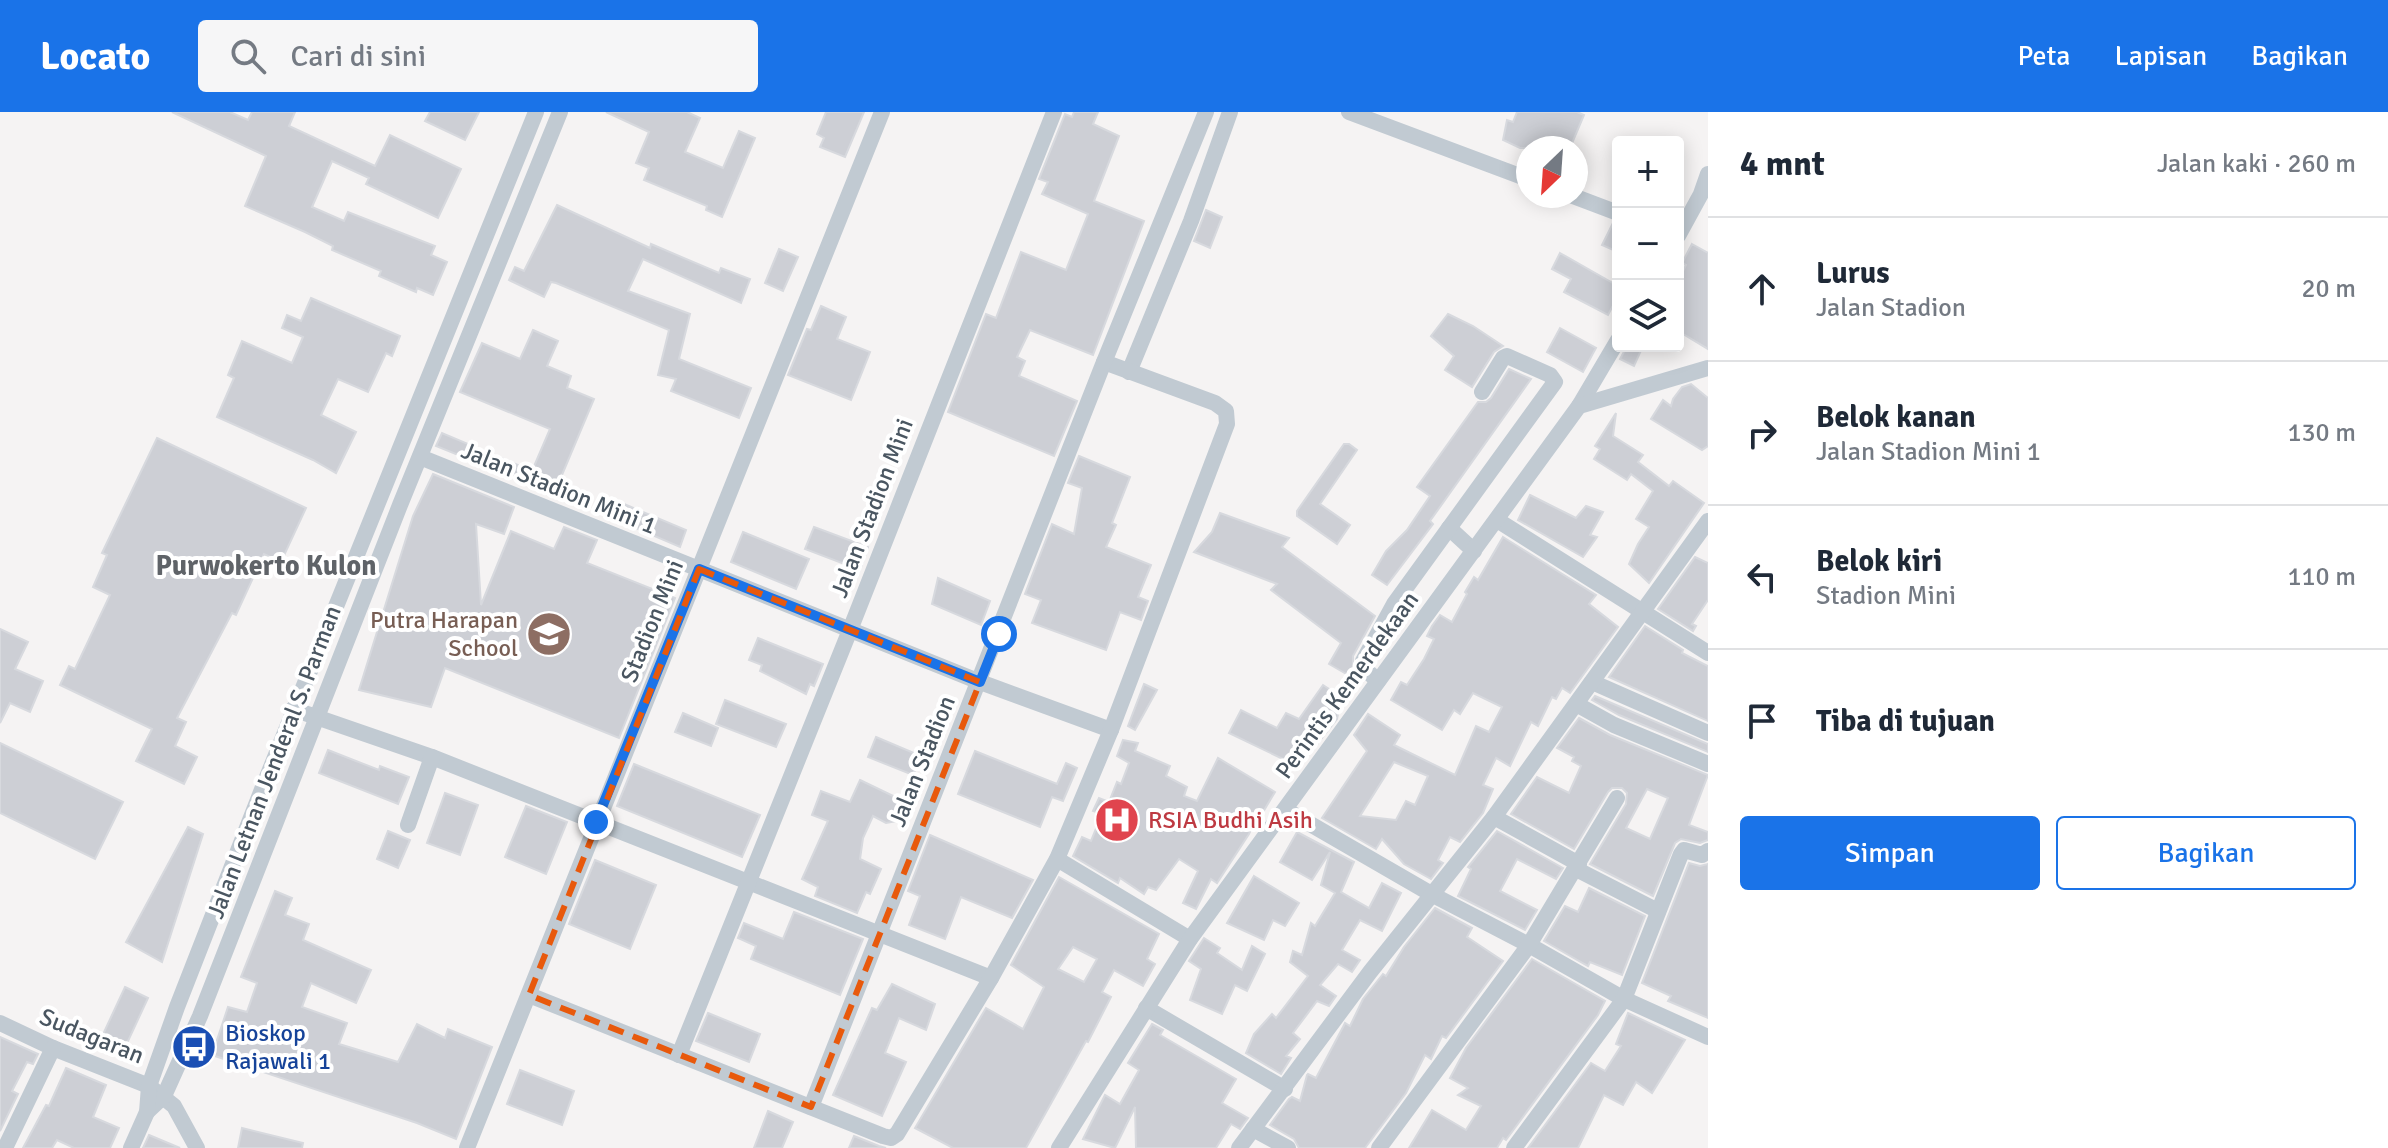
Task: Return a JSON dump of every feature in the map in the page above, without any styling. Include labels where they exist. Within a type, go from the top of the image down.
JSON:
[{"type":"street","name":"Jalan Letnan Jenderal S. Parman","points":[[131,1148],[147,1112],[149,1086],[293,709],[536,112]]},
{"type":"street","name":"Jalan Letnan Jenderal S. Parman","points":[[147,1112],[164,1096],[200,1016],[420,457],[560,112]]},
{"type":"street","name":"Stadion Mini","points":[[467,1148],[882,112]]},
{"type":"street","name":"Jalan Stadion Mini","points":[[679,1055],[1054,112]]},
{"type":"street","name":"Jalan Stadion","points":[[811,1107],[1104,362],[1206,112]]},
{"type":"street","points":[[1129,372],[1191,221],[1230,112]]},
{"type":"street","points":[[1349,112],[1516,175]]},
{"type":"street","points":[[1684,225],[1708,174]]},
{"type":"street","points":[[1588,202],[1612,211]]},
{"type":"street","points":[[1166,210],[1191,221]]},
{"type":"street","name":"Perintis Kemerdekaan","points":[[1059,1148],[1190,939],[1579,406],[1612,350]]},
{"type":"street","points":[[1378,681],[1367,671],[1363,661],[1370,644],[1394,604],[1555,382],[1550,375],[1507,356],[1482,392]]},
{"type":"street","points":[[529,995],[883,1136],[891,1138],[897,1134],[991,978],[1057,859],[1111,730],[1228,417],[1226,411],[1215,403],[1104,362]]},
{"type":"street","points":[[1579,406],[1708,368]]},
{"type":"street","name":"Jalan Stadion Mini 1","points":[[420,457],[980,682],[1111,730]]},
{"type":"street","points":[[1497,520],[1708,653]]},
{"type":"street","points":[[1239,1148],[1370,972],[1494,817],[1578,705],[1641,611],[1708,521]]},
{"type":"street","points":[[1449,528],[1474,551]]},
{"type":"street","points":[[1592,682],[1708,733]]},
{"type":"street","points":[[1578,705],[1614,725],[1708,764]]},
{"type":"street","points":[[293,709],[432,757],[991,978]]},
{"type":"street","points":[[408,825],[432,757]]},
{"type":"street","points":[[1379,1148],[1529,945],[1617,798]]},
{"type":"street","points":[[1286,810],[1433,895],[1624,999],[1708,1037]]},
{"type":"street","points":[[1494,817],[1658,911]]},
{"type":"street","points":[[1514,1148],[1624,999],[1683,851],[1702,855],[1708,851]]},
{"type":"street","points":[[1057,859],[1190,939]]},
{"type":"street","points":[[214,912],[236,922]]},
{"type":"street","points":[[1146,1008],[1285,1089]]},
{"type":"street","name":"Sudagaran","points":[[0,1023],[149,1086],[164,1096]]},
{"type":"street","points":[[5,1148],[53,1048]]},
{"type":"street","points":[[164,1096],[174,1106],[197,1148]]},
{"type":"street","points":[[1253,1129],[1288,1148]]},
{"type":"highlighted area","points":[[699,569],[980,682],[811,1107],[529,995]]},
{"type":"building","points":[[172,112],[230,112],[248,120],[252,112],[295,112],[289,126],[375,166],[390,135],[461,169],[438,218],[366,184],[369,178],[332,161],[312,207],[344,221],[348,212],[435,246],[431,255],[447,262],[433,295],[417,288],[416,292],[379,276],[381,271],[332,250],[333,246],[305,232],[245,206],[266,156]]},
{"type":"building","points":[[430,112],[479,112],[465,140],[425,121]]},
{"type":"building","points":[[606,112],[687,112],[700,118],[685,152],[723,168],[739,131],[755,138],[722,217],[706,210],[707,206],[644,180],[649,168],[636,163],[649,132]]},
{"type":"building","points":[[826,112],[864,112],[845,157],[820,147],[824,138],[817,134]]},
{"type":"building","points":[[1074,112],[1098,112],[1093,124],[1119,136],[1094,201],[1144,221],[1093,355],[1030,330],[1017,357],[1025,361],[1019,376],[1077,401],[1054,456],[948,412],[986,314],[996,318],[1021,252],[1066,270],[1088,214],[1042,194],[1048,182],[1039,179],[1065,114],[1072,117]]},
{"type":"building","points":[[1517,112],[1577,112],[1584,115],[1575,136],[1516,136],[1516,146],[1503,140],[1507,120],[1513,122]]},
{"type":"building","points":[[557,205],[650,248],[651,244],[719,273],[721,268],[750,279],[741,303],[643,259],[628,291],[690,314],[679,359],[751,388],[739,418],[671,391],[676,379],[658,375],[669,330],[556,283],[551,282],[544,297],[509,280],[515,267],[524,271]]},
{"type":"building","points":[[1206,210],[1222,217],[1210,248],[1194,241]]},
{"type":"building","points":[[1612,225],[1612,249],[1602,245]]},
{"type":"building","points":[[1692,244],[1708,253],[1708,349],[1684,335],[1684,259]]},
{"type":"building","points":[[779,249],[798,257],[783,291],[765,283]]},
{"type":"building","points":[[1560,253],[1612,283],[1612,307],[1608,315],[1564,292],[1571,279],[1552,269]]},
{"type":"building","points":[[311,298],[400,336],[392,356],[386,353],[368,392],[338,379],[321,415],[356,432],[336,473],[217,417],[234,378],[228,375],[242,341],[292,363],[303,337],[282,328],[287,315],[301,321]]},
{"type":"building","points":[[821,306],[846,317],[837,339],[870,352],[851,400],[788,375],[807,329],[811,330]]},
{"type":"building","points":[[1448,314],[1503,346],[1494,352],[1472,387],[1445,370],[1454,356],[1431,336]]},
{"type":"building","points":[[1560,328],[1596,348],[1583,372],[1547,352]]},
{"type":"building","points":[[533,330],[558,341],[547,366],[571,376],[567,388],[594,399],[559,482],[584,492],[580,504],[436,446],[442,433],[532,471],[550,429],[460,392],[482,343],[520,359]]},
{"type":"building","points":[[1624,352],[1640,352],[1634,366],[1620,359]]},
{"type":"building","points":[[1509,369],[1531,379],[1430,521],[1433,524],[1387,585],[1372,575],[1386,551],[1407,530],[1430,496],[1417,487],[1478,402],[1491,398]]},
{"type":"building","points":[[1691,384],[1708,398],[1708,446],[1702,450],[1651,419],[1663,400],[1671,406],[1682,387]]},
{"type":"building","points":[[1616,413],[1613,436],[1643,455],[1638,462],[1669,486],[1673,481],[1704,503],[1649,583],[1629,564],[1649,527],[1636,519],[1653,491],[1631,474],[1627,480],[1594,459],[1600,449],[1595,446]]},
{"type":"building","points":[[157,438],[306,508],[281,562],[264,554],[236,615],[232,613],[177,718],[186,722],[175,746],[197,757],[184,784],[136,761],[152,729],[60,685],[69,666],[75,669],[110,595],[93,587],[107,555],[102,553]]},
{"type":"building","points":[[1344,444],[1357,450],[1320,504],[1350,525],[1337,544],[1297,516],[1297,511]]},
{"type":"building","points":[[1079,456],[1130,477],[1106,547],[1151,565],[1138,597],[1148,601],[1141,620],[1120,612],[1106,650],[1032,623],[1041,600],[1025,594],[1052,524],[1074,534],[1082,488],[1068,483]]},
{"type":"building","points":[[433,474],[514,507],[504,534],[476,524],[481,605],[511,531],[554,549],[564,527],[597,540],[587,563],[675,598],[619,738],[445,668],[431,707],[359,690],[413,516]]},
{"type":"building","points":[[1530,495],[1576,518],[1586,506],[1603,512],[1590,535],[1597,537],[1583,557],[1518,520]]},
{"type":"building","points":[[624,504],[686,530],[680,547],[617,520]]},
{"type":"building","points":[[1220,513],[1289,538],[1282,547],[1375,616],[1353,656],[1355,679],[1329,664],[1341,643],[1271,590],[1277,584],[1194,552],[1212,532]]},
{"type":"building","points":[[814,527],[868,547],[860,570],[805,549]]},
{"type":"building","points":[[743,532],[809,559],[796,589],[731,562]]},
{"type":"building","points":[[1503,537],[1596,595],[1589,604],[1618,627],[1570,693],[1562,688],[1556,699],[1552,697],[1538,726],[1531,722],[1510,766],[1496,758],[1483,785],[1493,789],[1483,813],[1460,842],[1450,837],[1438,860],[1443,863],[1431,879],[1404,864],[1382,839],[1376,849],[1322,818],[1367,751],[1354,735],[1368,714],[1400,735],[1394,745],[1455,775],[1476,726],[1489,732],[1502,707],[1473,693],[1460,714],[1454,710],[1442,730],[1391,700],[1401,682],[1407,685],[1424,659],[1434,639],[1427,636],[1432,626],[1440,615],[1452,622],[1474,577],[1478,580]],"holes":[[[1394,762],[1428,776],[1415,805],[1406,801],[1396,820],[1360,816]]]},
{"type":"building","points":[[1695,557],[1708,563],[1708,600],[1692,624],[1696,626],[1693,631],[1658,609]]},
{"type":"building","points":[[938,578],[990,601],[981,625],[932,604]]},
{"type":"building","points":[[1645,626],[1683,650],[1682,653],[1708,666],[1708,721],[1609,677]]},
{"type":"building","points":[[0,629],[28,642],[15,669],[43,681],[30,712],[10,703],[0,723]]},
{"type":"building","points":[[758,638],[823,664],[814,686],[810,684],[806,694],[760,671],[762,665],[749,660]]},
{"type":"building","points":[[1144,684],[1157,690],[1135,730],[1128,726]]},
{"type":"building","points":[[1323,685],[1343,698],[1334,712],[1338,714],[1337,719],[1310,753],[1296,743],[1287,761],[1229,733],[1241,710],[1277,728],[1286,713],[1299,719]]},
{"type":"building","points":[[1595,696],[1708,744],[1708,752],[1619,715],[1592,700]]},
{"type":"building","points":[[725,700],[786,724],[776,747],[716,724]]},
{"type":"building","points":[[683,713],[718,728],[711,746],[675,732]]},
{"type":"building","points":[[1579,718],[1610,735],[1708,775],[1689,825],[1708,832],[1708,840],[1700,843],[1681,839],[1675,843],[1653,896],[1590,864],[1626,804],[1627,793],[1622,788],[1612,788],[1608,792],[1574,849],[1511,814],[1537,777],[1569,793],[1581,766],[1572,761],[1574,757],[1557,748]],"holes":[[[1647,789],[1668,798],[1650,839],[1626,828]]]},
{"type":"building","points":[[876,737],[921,756],[913,775],[868,757]]},
{"type":"building","points":[[1123,740],[1138,743],[1135,751],[1170,766],[1166,776],[1187,787],[1184,796],[1197,801],[1218,758],[1275,792],[1263,812],[1260,810],[1249,834],[1217,883],[1211,879],[1196,909],[1183,903],[1198,871],[1179,859],[1156,890],[1148,887],[1144,894],[1120,878],[1118,883],[1073,856],[1082,837],[1091,841],[1102,814],[1093,811],[1099,798],[1109,802],[1117,782],[1121,784],[1129,763],[1117,756]]},
{"type":"building","points":[[0,743],[123,802],[95,859],[0,813]]},
{"type":"building","points":[[328,750],[379,770],[380,766],[409,777],[398,804],[319,773]]},
{"type":"building","points":[[975,751],[1057,784],[1066,763],[1077,768],[1063,801],[1052,797],[1040,827],[958,794]]},
{"type":"building","points":[[634,764],[760,815],[742,857],[617,806]]},
{"type":"building","points":[[860,780],[914,806],[908,819],[886,823],[873,816],[863,838],[860,859],[881,869],[857,913],[815,896],[818,887],[802,879],[828,821],[812,815],[821,791],[850,802]]},
{"type":"building","points":[[445,793],[478,805],[460,855],[427,843]]},
{"type":"building","points":[[526,806],[567,822],[546,874],[505,857]]},
{"type":"building","points":[[188,827],[203,834],[162,962],[126,942]]},
{"type":"building","points":[[388,831],[410,840],[398,868],[377,859]]},
{"type":"building","points":[[1497,831],[1563,868],[1556,879],[1517,859],[1500,891],[1537,910],[1525,930],[1458,896],[1471,869],[1468,867]]},
{"type":"building","points":[[1297,832],[1354,862],[1341,892],[1369,908],[1382,883],[1401,893],[1382,931],[1360,920],[1342,950],[1360,960],[1352,972],[1338,964],[1320,985],[1336,996],[1329,1006],[1317,1001],[1293,1033],[1300,1039],[1286,1056],[1291,1058],[1281,1074],[1246,1053],[1254,1034],[1272,1014],[1276,1018],[1308,976],[1290,962],[1293,951],[1302,955],[1311,923],[1315,926],[1335,893],[1321,885],[1330,852],[1312,880],[1280,862]]},
{"type":"building","points":[[930,835],[1033,880],[1012,918],[961,897],[945,939],[909,925],[920,896],[908,891]]},
{"type":"building","points":[[595,860],[656,885],[630,949],[569,924]]},
{"type":"building","points":[[1689,863],[1700,866],[1708,864],[1708,1018],[1668,1001],[1671,996],[1642,983]]},
{"type":"building","points":[[1254,876],[1299,903],[1285,926],[1273,920],[1264,940],[1227,923]]},
{"type":"building","points":[[1059,877],[1159,934],[1147,959],[1155,964],[1143,986],[1114,970],[1102,992],[1111,997],[1026,1148],[953,1148],[915,1128],[986,1008],[1023,1029],[1044,987],[1011,965]],"holes":[[[1073,947],[1097,959],[1084,982],[1058,969]]]},
{"type":"building","points":[[1589,888],[1645,916],[1622,975],[1590,962],[1588,966],[1544,941],[1565,906],[1578,912]]},
{"type":"building","points":[[275,891],[292,898],[285,915],[309,924],[303,940],[371,970],[356,1003],[311,983],[302,1007],[347,1023],[339,1044],[398,1062],[417,1024],[445,1038],[448,1029],[492,1047],[456,1139],[417,1123],[212,1055],[228,1007],[247,1012],[257,983],[241,977]]},
{"type":"building","points":[[1435,908],[1472,928],[1467,937],[1503,961],[1446,1038],[1442,1036],[1431,1059],[1425,1055],[1406,1093],[1365,1148],[1299,1148],[1294,1139],[1270,1125],[1289,1099],[1292,1097],[1300,1101],[1307,1075],[1316,1078],[1345,1023],[1350,1026],[1363,999],[1383,974],[1386,976]]},
{"type":"building","points":[[794,912],[863,939],[840,995],[751,959],[756,946],[738,938],[744,923],[783,939]]},
{"type":"building","points":[[1204,938],[1220,948],[1217,953],[1242,970],[1252,946],[1265,954],[1247,991],[1235,985],[1222,1014],[1190,1000],[1201,969],[1189,961]]},
{"type":"building","points":[[1532,959],[1605,1001],[1598,1015],[1497,1148],[1409,1148],[1432,1110],[1466,1130],[1481,1106],[1458,1095],[1468,1088],[1450,1078],[1466,1048]]},
{"type":"building","points":[[892,984],[935,1004],[926,1030],[899,1018],[885,1053],[906,1062],[882,1116],[833,1095],[872,1008],[877,1010]]},
{"type":"building","points":[[125,987],[148,998],[122,1054],[99,1043]]},
{"type":"building","points":[[708,1013],[760,1034],[749,1062],[696,1041]]},
{"type":"building","points":[[1628,1013],[1685,1040],[1652,1093],[1636,1082],[1623,1105],[1604,1095],[1578,1148],[1528,1148],[1591,1063],[1605,1071],[1621,1046],[1616,1044]]},
{"type":"building","points":[[1152,1024],[1163,1030],[1160,1035],[1236,1079],[1222,1103],[1248,1118],[1240,1129],[1231,1124],[1216,1148],[1136,1148],[1135,1107],[1115,1148],[1083,1139],[1105,1095],[1120,1104],[1139,1070],[1128,1063]]},
{"type":"building","points":[[0,1037],[38,1054],[33,1064],[27,1062],[12,1091],[18,1094],[0,1131]]},
{"type":"building","points":[[66,1068],[106,1085],[93,1117],[119,1128],[110,1148],[74,1148],[57,1140],[52,1148],[23,1148],[46,1105],[49,1106]]},
{"type":"building","points":[[520,1070],[574,1091],[562,1125],[507,1104]]},
{"type":"building","points":[[768,1111],[793,1122],[782,1148],[754,1148]]},
{"type":"building","points":[[242,1128],[303,1143],[302,1148],[238,1148]]},
{"type":"building","points":[[149,1135],[180,1148],[143,1148]]},
{"type":"building","points":[[854,1136],[879,1146],[886,1148],[849,1148]]},
{"type":"place","name":"Putra Harapan School","points":[[549,634]]},
{"type":"place","name":"RSIA Budhi Asih","points":[[1117,820]]},
{"type":"place","name":"Bioskop Rajawali 1","points":[[194,1047]]},
{"type":"district","name":"Purwokerto Kulon","points":[[266,566]]},
{"type":"route","points":[[596,822],[699,569],[980,682],[999,634]]}]
